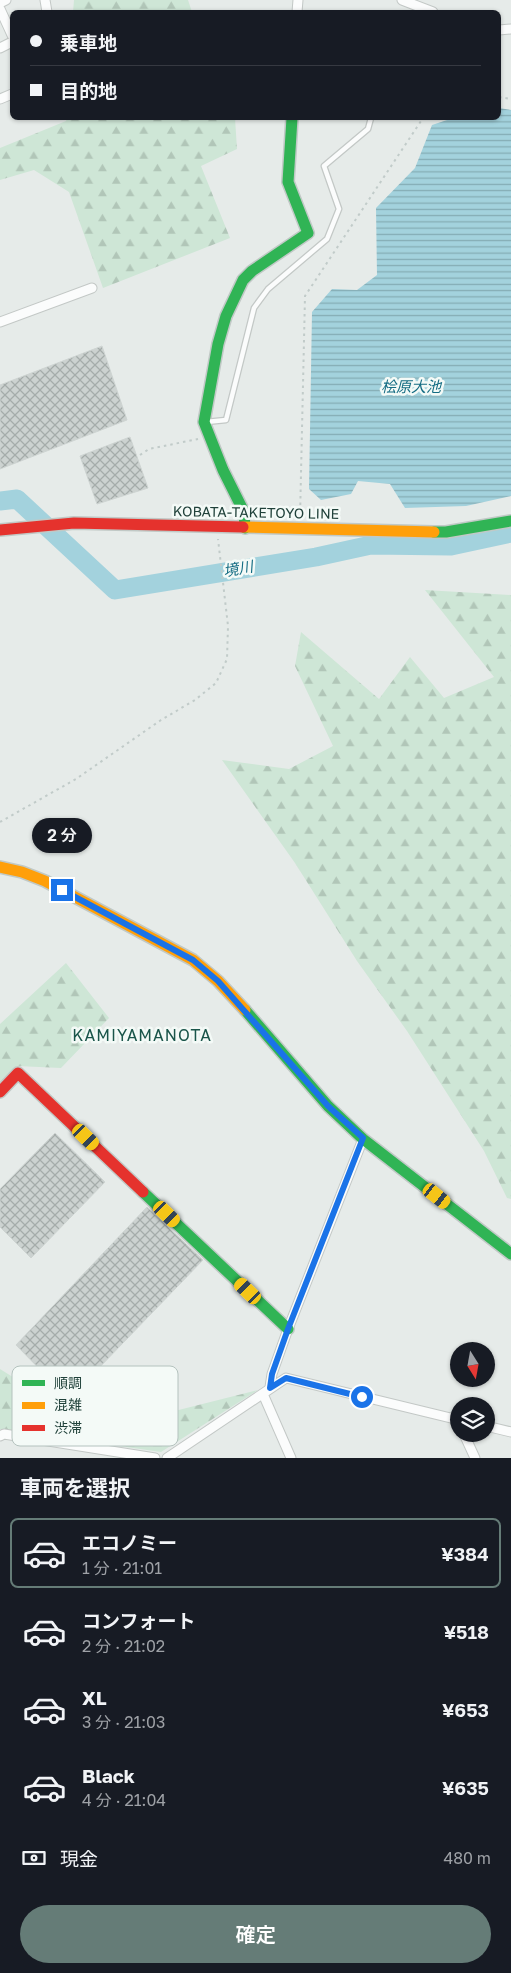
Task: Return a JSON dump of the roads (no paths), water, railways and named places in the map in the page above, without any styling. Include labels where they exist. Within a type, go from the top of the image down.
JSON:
[{"type":"street","points":[[0,2],[6,0]]},
{"type":"street","points":[[402,0],[428,10]]},
{"type":"street","points":[[0,9],[10,31]]},
{"type":"street","points":[[244,528],[244,512],[223,470],[204,422],[221,334],[226,316],[243,280],[252,271],[308,233],[288,182],[292,120]]},
{"type":"street","points":[[0,322],[92,288]]},
{"type":"street","name":"KOBATA-TAKETOYO LINE","points":[[0,530],[74,523],[446,532],[511,521]]},
{"type":"street","points":[[0,867],[22,872],[45,881],[193,960],[224,987],[328,1106],[363,1138],[511,1254]]},
{"type":"street","points":[[0,1092],[18,1073],[288,1329]]},
{"type":"street","points":[[270,1388],[272,1374],[288,1329],[363,1138]]},
{"type":"street","points":[[167,1458],[286,1378],[450,1418]]},
{"type":"street","points":[[263,1394],[291,1458]]},
{"type":"street","points":[[495,1428],[511,1432]]},
{"type":"street","points":[[0,1436],[4,1434],[12,1436]]},
{"type":"street","points":[[468,1442],[475,1458]]},
{"type":"street","points":[[67,1446],[109,1454],[155,1458]]},
{"type":"lane","points":[[204,422],[226,420],[254,308],[268,289],[328,239],[339,210],[324,166],[368,128],[370,120]]},
{"type":"water","name":"桧原大池","points":[[501,108],[511,110],[511,496],[466,506],[405,508],[390,484],[358,481],[351,494],[321,500],[309,489],[312,312],[332,289],[357,290],[377,275],[376,208],[415,168],[432,125],[447,120],[501,120]]},
{"type":"waterway","name":"境川","points":[[0,501],[17,499],[115,590],[316,557],[371,545],[451,546],[511,533]]},
{"type":"district","name":"KAMIYAMANOTA","points":[[142,1035]]}]
